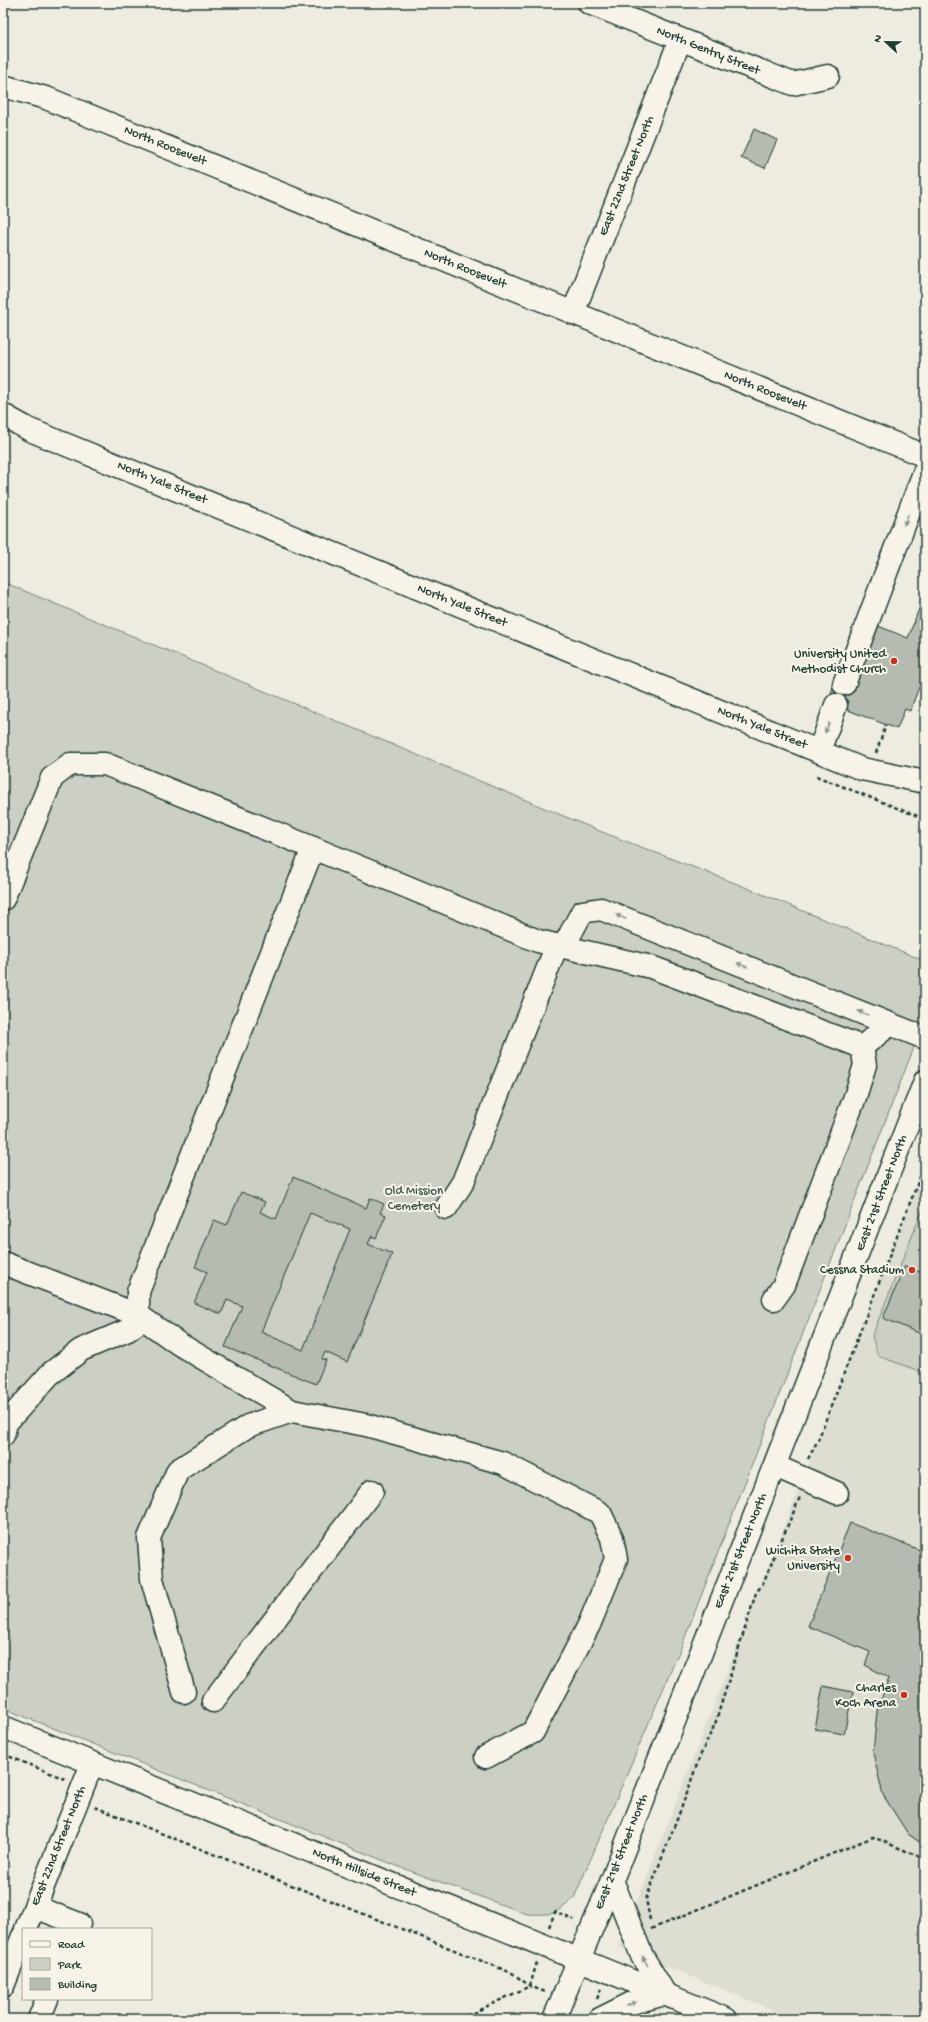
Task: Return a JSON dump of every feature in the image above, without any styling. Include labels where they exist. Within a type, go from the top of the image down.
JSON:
[{"type":"street","name":"North Gentry Street","points":[[589,3],[793,84],[828,76]]},
{"type":"street","name":"East 22nd Street North","points":[[573,312],[680,40]]},
{"type":"street","name":"North Roosevelt","points":[[3,86],[46,98],[925,456]]},
{"type":"street","name":"North Yale Street","points":[[3,415],[30,430],[862,769],[925,782]]},
{"type":"street","points":[[844,684],[925,470]]},
{"type":"street","points":[[819,751],[836,705]]},
{"type":"street","points":[[3,899],[52,778],[70,764],[105,764],[538,941],[651,967],[862,1047]]},
{"type":"street","points":[[3,1435],[6,1423],[50,1374],[81,1350],[128,1330],[140,1317],[138,1292],[313,848]]},
{"type":"street","points":[[446,1208],[463,1182],[560,945],[582,912],[601,910],[925,1038]]},
{"type":"street","points":[[862,1047],[890,1024]]},
{"type":"street","points":[[774,1298],[784,1284],[855,1097],[865,1064],[862,1047]]},
{"type":"street","name":"East 21st Street North","points":[[554,2019],[612,1880],[925,1081]]},
{"type":"street","points":[[3,1263],[140,1317],[179,1344],[292,1411],[366,1425],[504,1463],[600,1513],[612,1538],[616,1559],[589,1625],[534,1732],[486,1757]]},
{"type":"street","points":[[184,1692],[152,1578],[149,1538],[178,1470],[248,1426],[292,1411]]},
{"type":"street","points":[[775,1466],[837,1493]]},
{"type":"street","points":[[213,1701],[372,1491]]},
{"type":"street","name":"North Hillside Street","points":[[3,1727],[665,1994],[721,2018]]},
{"type":"street","name":"East 22nd Street North","points":[[26,1928],[92,1764]]},
{"type":"street","points":[[600,2019],[632,2003],[665,1994],[642,1956],[643,1932],[612,1880]]},
{"type":"street","points":[[35,1906],[80,1924],[78,1928]]},
{"type":"street","points":[[3,1986],[22,1938]]},
{"type":"street","points":[[39,2019],[47,2000]]},
{"type":"path","points":[[816,776],[925,819]]},
{"type":"path","points":[[925,1164],[818,1440],[808,1460],[803,1478],[803,1488],[801,1494],[766,1576],[756,1593],[715,1724],[700,1756],[646,1899],[643,1932],[873,1837],[925,1859]]},
{"type":"path","points":[[3,1754],[65,1779],[62,1786]]},
{"type":"path","points":[[78,1800],[512,1973],[530,1986],[460,2019]]},
{"type":"shaded area","name":"Wichita State University","points":[[925,1168],[925,2019],[795,2019],[619,1947]]},
{"type":"green space","name":"Old Mission Cemetery","points":[[3,582],[602,832],[740,885],[925,961],[925,1019],[682,1645],[574,1898],[558,1911],[548,1914],[527,1914],[397,1866],[3,1708]]},
{"type":"green space","name":"Cessna Stadium","points":[[925,1204],[925,1373],[878,1356],[872,1336]]},
{"type":"building","points":[[754,129],[777,140],[765,168],[741,158]]},
{"type":"building","name":"University United Methodist Church","points":[[920,606],[925,608],[925,689],[919,687],[910,711],[905,709],[897,729],[827,702],[836,681],[871,623],[908,638]]},
{"type":"building","points":[[293,1177],[366,1208],[370,1198],[384,1204],[380,1213],[386,1215],[376,1238],[372,1236],[368,1244],[392,1254],[347,1362],[325,1352],[322,1359],[326,1360],[316,1384],[225,1347],[242,1306],[227,1300],[221,1314],[194,1303],[207,1272],[195,1267],[214,1220],[227,1225],[241,1192],[265,1202],[260,1212],[276,1219]],"holes":[[[310,1213],[350,1229],[303,1350],[261,1332]]]},
{"type":"building","points":[[905,1266],[925,1274],[925,1324],[921,1334],[883,1318]]},
{"type":"building","name":"Charles Koch Arena","points":[[850,1523],[925,1552],[925,1846],[908,1834],[883,1795],[873,1753],[877,1711],[889,1678],[865,1665],[870,1652],[808,1626]]},
{"type":"building","points":[[823,1686],[853,1692],[844,1734],[815,1729]]},
{"type":"place","name":"University United Methodist Church","points":[[894,661]]},
{"type":"place","name":"Cessna Stadium","points":[[912,1270]]},
{"type":"place","name":"Wichita State University","points":[[848,1558]]},
{"type":"place","name":"Charles Koch Arena","points":[[904,1695]]}]
